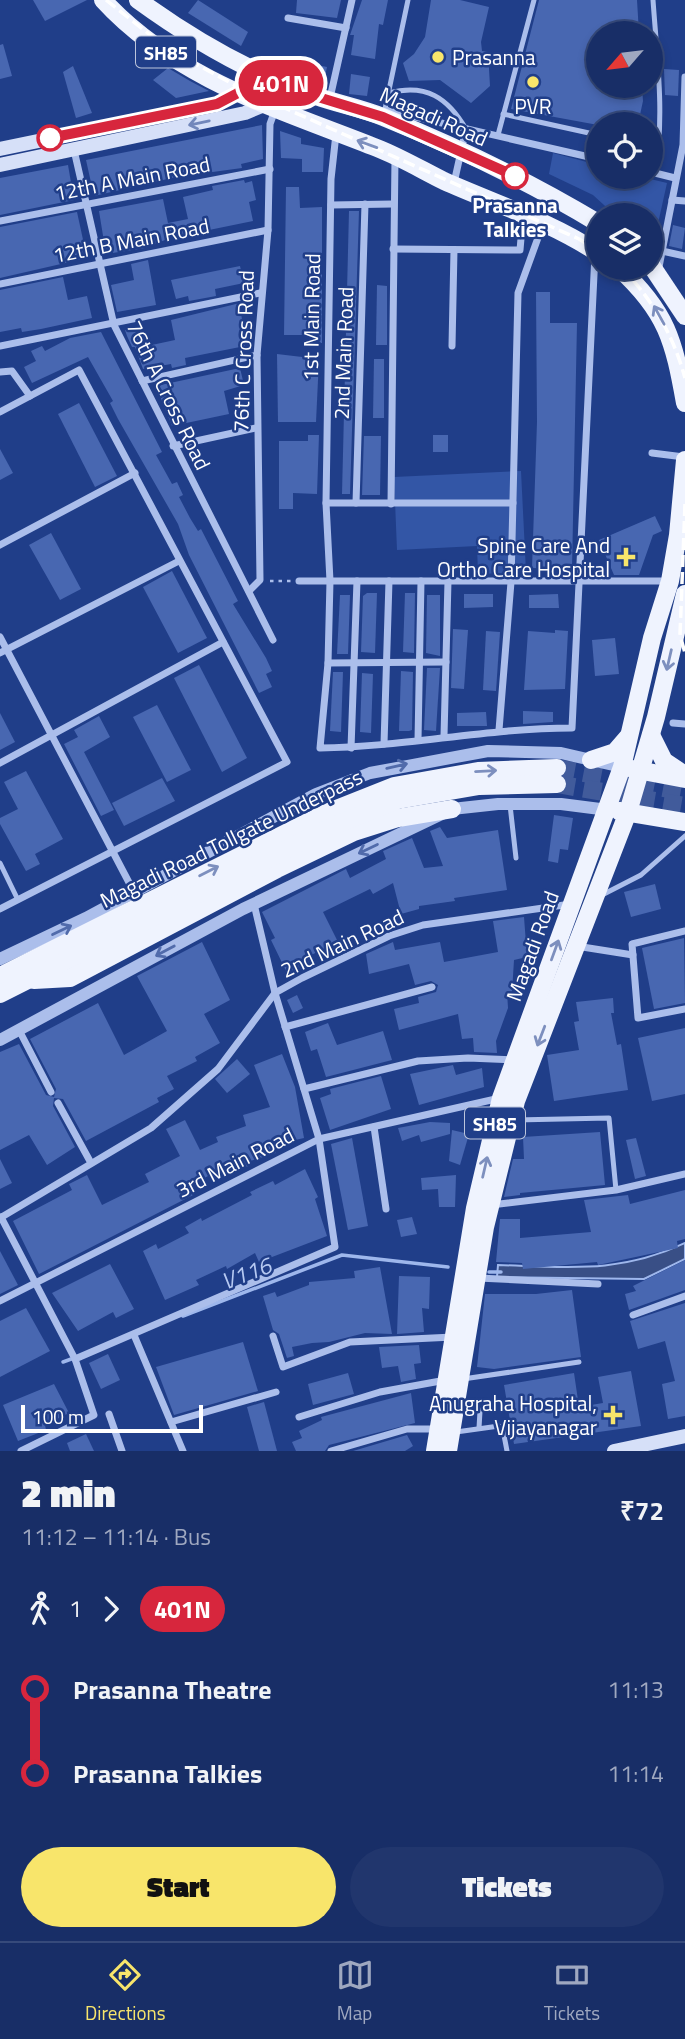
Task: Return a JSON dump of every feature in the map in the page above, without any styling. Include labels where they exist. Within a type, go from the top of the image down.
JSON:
[{"type":"main road","name":"SH85","points":[[103,0],[122,20],[160,49],[205,77],[270,107],[396,157],[543,223],[586,246]]},
{"type":"main road","name":"Magadi Road","points":[[145,2],[175,27],[253,70],[330,100],[381,112],[463,153],[530,182],[586,216]]},
{"type":"main road","points":[[0,149],[217,104],[238,93],[253,70]]},
{"type":"main road","points":[[0,165],[270,107],[284,84]]},
{"type":"main road","points":[[663,274],[685,316]]},
{"type":"main road","points":[[630,280],[656,307],[675,345],[685,403]]},
{"type":"main road","name":"Magadi Road","points":[[435,1451],[456,1405],[454,1337],[475,1208],[501,1098],[622,767],[652,638],[670,581],[678,535],[685,458]]},
{"type":"main road","name":"Magadi Road","points":[[448,1451],[446,1430],[454,1380],[490,1205],[511,1120],[575,946],[628,813],[651,736],[685,594]]},
{"type":"main road","points":[[591,760],[615,752],[631,733]]},
{"type":"main road","points":[[651,736],[664,761],[685,777]]},
{"type":"main road","points":[[622,767],[685,777]]},
{"type":"main road","name":"Magadi Road Tollgate Underpass","points":[[0,994],[10,968],[332,826],[398,800],[557,776]]},
{"type":"main road","points":[[10,968],[70,978],[277,869],[354,832],[398,818],[452,809]]},
{"type":"main road","points":[[608,810],[685,822]]},
{"type":"main road","points":[[614,1451],[634,1449],[685,1436]]},
{"type":"street","points":[[330,100],[352,0]]},
{"type":"street","points":[[288,18],[346,28]]},
{"type":"street","points":[[663,238],[684,145],[685,77]]},
{"type":"street","name":"76th C Cross Road","points":[[260,580],[257,355],[260,293],[268,230],[270,107]]},
{"type":"street","points":[[381,112],[498,135],[586,156]]},
{"type":"street","points":[[454,185],[466,129]]},
{"type":"street","name":"1st Main Road","points":[[336,133],[331,205],[326,503],[330,580],[328,663],[320,748],[351,748]]},
{"type":"street","name":"76th A Cross Road","points":[[74,150],[97,265],[114,325],[273,640]]},
{"type":"street","points":[[391,504],[393,204],[396,157]]},
{"type":"street","name":"12th A Main Road","points":[[0,221],[270,169]]},
{"type":"street","points":[[663,175],[675,178]]},
{"type":"street","points":[[672,200],[685,201]]},
{"type":"street","name":"2nd Main Road","points":[[356,503],[365,204]]},
{"type":"street","points":[[331,205],[393,204]]},
{"type":"street","points":[[393,249],[520,250],[523,215]]},
{"type":"street","points":[[499,730],[511,581],[518,293],[543,223]]},
{"type":"street","name":"12th B Main Road","points":[[0,284],[268,230]]},
{"type":"street","points":[[452,346],[454,250]]},
{"type":"street","points":[[663,262],[685,256]]},
{"type":"street","points":[[357,580],[351,748],[499,730],[572,728],[577,581],[595,280]]},
{"type":"street","points":[[0,346],[114,325],[260,293]]},
{"type":"street","points":[[142,381],[257,355]]},
{"type":"street","points":[[0,412],[79,370],[287,762],[0,909]]},
{"type":"street","points":[[0,372],[12,371],[30,396]]},
{"type":"street","points":[[173,446],[256,428]]},
{"type":"street","points":[[652,453],[685,458]]},
{"type":"street","points":[[0,545],[135,473]]},
{"type":"street","points":[[326,503],[513,503]]},
{"type":"street","points":[[3,651],[179,561]]},
{"type":"street","points":[[249,591],[260,580]]},
{"type":"street","points":[[299,581],[670,581]]},
{"type":"street","points":[[384,744],[389,581]]},
{"type":"street","points":[[418,740],[421,581]]},
{"type":"street","points":[[444,736],[448,581]]},
{"type":"street","points":[[0,637],[3,651],[134,892]]},
{"type":"street","points":[[0,763],[223,642]]},
{"type":"street","points":[[328,663],[446,663]]},
{"type":"street","points":[[673,723],[685,724]]},
{"type":"street","points":[[10,968],[134,892],[316,794],[370,773],[416,762],[488,751],[561,753],[622,767]]},
{"type":"street","points":[[0,1040],[254,904],[452,809],[510,804],[561,804],[608,810]]},
{"type":"street","points":[[76,1359],[335,1247],[319,1139],[275,993],[254,904]]},
{"type":"street","name":"2nd Main Road","points":[[1,1218],[151,1128],[218,1069],[275,993],[388,936],[423,925],[572,904]]},
{"type":"street","points":[[685,931],[632,944],[638,1018],[685,1009]]},
{"type":"street","points":[[575,946],[633,955]]},
{"type":"street","points":[[285,1027],[432,987]]},
{"type":"street","points":[[19,1030],[51,1092]]},
{"type":"street","points":[[304,1089],[418,1060],[514,1060]]},
{"type":"street","name":"3rd Main Road","points":[[0,1301],[319,1139],[501,1098]]},
{"type":"street","points":[[58,1104],[91,1163]]},
{"type":"street","points":[[374,1126],[386,1209]]},
{"type":"street","points":[[490,1205],[616,1190],[685,1174]]},
{"type":"street","points":[[1,1218],[76,1359],[94,1415],[21,1451]]},
{"type":"street","points":[[477,1278],[598,1284]]},
{"type":"street","points":[[633,1315],[685,1296]]},
{"type":"street","points":[[133,1335],[183,1451]]},
{"type":"street","points":[[273,1336],[283,1367],[350,1342],[454,1337]]},
{"type":"street","points":[[299,1417],[380,1392],[454,1380]]},
{"type":"street","points":[[170,1422],[276,1392]]},
{"type":"street","points":[[109,1414],[122,1451]]},
{"type":"street","points":[[331,1451],[407,1429],[446,1430]]},
{"type":"lane","points":[[381,112],[389,93],[408,0]]},
{"type":"lane","points":[[498,135],[534,0]]},
{"type":"lane","points":[[653,0],[659,112]]},
{"type":"lane","points":[[389,93],[412,90],[441,97],[453,107],[466,129]]},
{"type":"lane","points":[[503,114],[586,132]]},
{"type":"lane","points":[[510,804],[516,858]]},
{"type":"lane","points":[[593,900],[641,875],[685,835]]},
{"type":"lane","points":[[0,863],[18,900]]},
{"type":"lane","points":[[511,1120],[609,1118],[616,1190]]},
{"type":"lane","points":[[454,1380],[579,1362]]},
{"type":"lane","points":[[456,1405],[476,1406],[480,1411],[479,1429]]},
{"type":"lane","points":[[446,1430],[499,1426],[503,1430],[507,1451]]},
{"type":"path","points":[[260,580],[299,581]]},
{"type":"shaded area","points":[[553,153],[586,162],[586,189],[663,189],[663,182],[667,183],[663,203],[602,203],[593,195],[549,174]]},
{"type":"shaded area","points":[[521,471],[526,572],[478,574],[477,546],[397,550],[394,477]]},
{"type":"shaded area","points":[[685,1243],[685,1259],[644,1279],[497,1277],[498,1265],[571,1267],[616,1264],[661,1253]]},
{"type":"building","points":[[33,0],[87,0],[45,21]]},
{"type":"building","points":[[198,0],[248,32],[241,46],[188,13]]},
{"type":"building","points":[[297,0],[341,0],[337,18],[296,13]]},
{"type":"building","points":[[362,0],[388,0],[383,25],[379,24],[375,59],[351,55],[354,35],[350,35]]},
{"type":"building","points":[[431,0],[460,0],[489,7],[481,42],[482,51],[488,52],[490,86],[471,103],[440,80],[409,81],[403,63],[414,54],[425,37]]},
{"type":"building","points":[[539,0],[637,0],[638,21],[586,21],[586,98],[643,98],[641,112],[586,112],[586,123],[511,109]]},
{"type":"building","points":[[3,44],[12,76],[0,79],[0,45]]},
{"type":"building","points":[[299,61],[327,67],[323,86],[297,77]]},
{"type":"building","points":[[73,66],[92,113],[76,118],[63,72]]},
{"type":"building","points":[[168,68],[209,91],[176,98],[153,80]]},
{"type":"building","points":[[664,69],[679,70],[678,96],[665,95]]},
{"type":"building","points":[[351,74],[370,77],[367,96],[349,94]]},
{"type":"building","points":[[262,125],[263,159],[241,164],[242,168],[176,177],[94,196],[86,160]]},
{"type":"building","points":[[280,131],[301,138],[301,144],[324,148],[323,172],[302,172],[302,159],[281,158]]},
{"type":"building","points":[[68,165],[74,200],[0,215],[0,178]]},
{"type":"building","points":[[244,180],[245,183],[252,181],[256,200],[249,202],[253,221],[170,238],[145,248],[106,254],[99,211],[163,199],[168,223],[188,219],[183,197],[213,190],[212,186]]},
{"type":"building","points":[[286,187],[299,187],[300,208],[322,207],[322,343],[311,343],[311,335],[284,335]]},
{"type":"building","points":[[349,211],[359,211],[350,494],[342,494]]},
{"type":"building","points":[[77,212],[87,258],[0,278],[0,227]]},
{"type":"building","points":[[673,225],[685,228],[682,249],[669,246]]},
{"type":"building","points":[[148,260],[156,305],[117,312],[111,285],[134,280],[131,264]]},
{"type":"building","points":[[240,266],[244,283],[215,289],[216,296],[189,301],[188,296],[176,299],[171,280]]},
{"type":"building","points":[[63,277],[68,300],[87,296],[92,318],[22,332],[21,328],[0,332],[0,290]]},
{"type":"building","points":[[377,285],[387,286],[387,345],[376,345]]},
{"type":"building","points":[[536,292],[550,292],[550,323],[577,323],[572,569],[532,568],[537,422]]},
{"type":"building","points":[[240,303],[245,346],[185,358],[186,365],[172,368],[171,364],[143,369],[125,330],[142,326],[147,346],[175,340],[171,320]]},
{"type":"building","points":[[101,332],[162,452],[156,455],[172,484],[177,482],[183,495],[179,497],[198,531],[201,529],[238,601],[233,604],[272,671],[266,674],[272,687],[259,693],[189,555],[178,524],[118,419],[110,403],[113,401],[88,357],[32,383],[24,367],[36,361],[31,351],[42,346],[45,351],[70,338]]},
{"type":"building","points":[[277,354],[319,359],[316,422],[278,422]]},
{"type":"building","points":[[374,359],[384,359],[384,418],[373,418]]},
{"type":"building","points":[[240,368],[244,385],[224,391],[229,414],[172,426],[156,386]]},
{"type":"building","points":[[79,403],[117,476],[95,487],[58,414]]},
{"type":"building","points":[[308,435],[319,435],[317,494],[293,493],[293,509],[279,509],[279,441],[308,441]]},
{"type":"building","points":[[433,435],[448,435],[448,452],[433,452]]},
{"type":"building","points":[[364,436],[381,436],[380,495],[362,495]]},
{"type":"building","points":[[0,449],[13,473],[0,480]]},
{"type":"building","points":[[655,516],[662,531],[653,535],[639,575],[614,575],[599,540]]},
{"type":"building","points":[[51,533],[81,589],[60,600],[29,545]]},
{"type":"building","points":[[172,571],[207,638],[178,653],[143,587]]},
{"type":"building","points":[[377,593],[375,653],[361,652],[363,596]]},
{"type":"building","points":[[405,593],[415,593],[414,653],[403,652]]},
{"type":"building","points":[[464,594],[493,594],[493,607],[464,608]]},
{"type":"building","points":[[558,594],[559,608],[529,608],[529,595]]},
{"type":"building","points":[[340,595],[350,595],[348,654],[337,654]]},
{"type":"building","points":[[427,595],[440,595],[440,656],[426,653]]},
{"type":"building","points":[[453,629],[468,630],[464,689],[451,688]]},
{"type":"building","points":[[555,630],[568,631],[565,689],[524,690],[528,631],[555,633]]},
{"type":"building","points":[[486,631],[500,632],[496,691],[483,690]]},
{"type":"building","points":[[615,638],[619,674],[595,676],[592,640]]},
{"type":"building","points":[[199,665],[247,758],[222,772],[174,678]]},
{"type":"building","points":[[427,668],[440,668],[436,731],[424,730]]},
{"type":"building","points":[[401,671],[413,672],[412,730],[409,731],[399,731]]},
{"type":"building","points":[[333,672],[343,672],[341,732],[330,731]]},
{"type":"building","points":[[362,673],[373,674],[371,733],[360,732]]},
{"type":"building","points":[[157,705],[191,770],[167,782],[133,717]]},
{"type":"building","points":[[523,711],[553,712],[553,722],[523,724]]},
{"type":"building","points":[[486,712],[487,726],[457,726],[457,713]]},
{"type":"building","points":[[0,713],[15,742],[0,750]]},
{"type":"building","points":[[99,716],[110,737],[84,752],[114,810],[101,816],[64,744],[78,737],[74,730]]},
{"type":"building","points":[[26,771],[63,839],[35,854],[40,864],[26,871],[0,824],[0,818],[18,809],[4,782]]},
{"type":"building","points":[[162,778],[175,801],[124,826],[112,803]]},
{"type":"building","points":[[554,815],[573,818],[568,850],[560,849],[558,863],[548,861]]},
{"type":"building","points":[[440,827],[447,838],[498,830],[507,890],[454,898],[455,901],[419,906],[419,909],[401,914],[393,883],[373,894],[370,889],[323,912],[338,942],[307,957],[309,963],[287,973],[271,940],[275,938],[262,912],[346,869],[350,878],[386,859],[383,851],[412,838],[424,868],[443,866],[430,831]]},
{"type":"building","points":[[655,884],[661,909],[631,917],[624,892]]},
{"type":"building","points":[[524,917],[527,957],[514,960],[512,992],[507,992],[508,1008],[496,1041],[497,1053],[474,1052],[473,1038],[462,1039],[458,1014],[399,1030],[394,1009],[419,1003],[418,997],[436,992],[438,985],[431,981],[415,985],[409,964],[369,974],[366,954],[393,942],[395,950],[440,942],[444,962],[498,952],[493,921]]},
{"type":"building","points":[[684,938],[685,1003],[654,1009],[642,948]]},
{"type":"building","points":[[202,942],[230,1000],[204,1014],[220,1043],[195,1057],[197,1061],[167,1076],[174,1089],[157,1098],[159,1102],[86,1141],[63,1099],[54,1098],[53,1106],[75,1147],[47,1165],[29,1135],[0,1150],[0,1052],[19,1044],[46,1095],[54,1097],[56,1089],[30,1039],[98,1003],[124,1055],[167,1031],[137,976]]},
{"type":"building","points":[[297,995],[303,1008],[293,1013],[287,1000]]},
{"type":"building","points":[[613,998],[614,1013],[611,1013],[617,1045],[621,1044],[628,1090],[554,1101],[547,1055],[579,1050],[574,1022],[579,1021],[576,1002]]},
{"type":"building","points":[[328,1023],[337,1045],[383,1031],[392,1060],[326,1077],[317,1049],[311,1051],[305,1032]]},
{"type":"building","points":[[685,1028],[685,1094],[652,1101],[638,1038]]},
{"type":"building","points":[[282,1054],[295,1087],[304,1138],[273,1145],[276,1153],[250,1161],[251,1165],[212,1180],[210,1175],[189,1186],[193,1195],[39,1274],[13,1221],[72,1190],[69,1184],[87,1175],[102,1205],[149,1182],[145,1174],[180,1156],[166,1129],[185,1120],[200,1150],[218,1142],[216,1137],[246,1126],[243,1115],[270,1107],[254,1065]]},
{"type":"building","points":[[237,1059],[250,1074],[227,1093],[215,1079]]},
{"type":"building","points":[[453,1065],[456,1075],[482,1068],[484,1087],[419,1105],[410,1074]]},
{"type":"building","points":[[381,1076],[391,1109],[330,1130],[320,1098],[331,1094],[330,1089]]},
{"type":"building","points":[[430,1122],[450,1123],[450,1134],[421,1142],[419,1135],[402,1141],[398,1128]]},
{"type":"building","points":[[452,1130],[469,1134],[460,1165],[449,1161]]},
{"type":"building","points":[[600,1132],[605,1185],[504,1197],[513,1159],[524,1159],[523,1137]]},
{"type":"building","points":[[352,1138],[368,1226],[348,1230],[331,1144]]},
{"type":"building","points":[[636,1138],[646,1176],[635,1179],[626,1140]]},
{"type":"building","points":[[0,1159],[12,1183],[0,1189]]},
{"type":"building","points":[[305,1169],[318,1197],[315,1199],[327,1236],[259,1262],[255,1253],[227,1269],[226,1266],[196,1280],[199,1285],[165,1300],[143,1251],[156,1244],[158,1249],[189,1233],[185,1227],[201,1218],[202,1221],[252,1195],[250,1192],[273,1181],[275,1185]]},
{"type":"building","points":[[456,1175],[455,1207],[439,1207],[438,1189],[422,1190],[421,1178]]},
{"type":"building","points":[[685,1190],[685,1239],[677,1241],[678,1248],[598,1265],[597,1262],[523,1269],[522,1263],[496,1262],[500,1219],[520,1219],[520,1238],[591,1232],[584,1200],[628,1195],[630,1204]]},
{"type":"building","points":[[412,1217],[417,1234],[401,1237],[397,1220]]},
{"type":"building","points":[[0,1251],[18,1285],[0,1294]]},
{"type":"building","points":[[685,1260],[685,1290],[629,1310],[625,1294],[636,1291],[633,1286]]},
{"type":"building","points":[[110,1264],[134,1309],[116,1318],[113,1312],[78,1331],[52,1293]]},
{"type":"building","points":[[380,1267],[392,1334],[365,1333],[292,1347],[294,1356],[287,1358],[279,1334],[273,1330],[263,1296],[275,1292],[277,1297],[309,1285],[309,1282],[355,1278],[354,1271]]},
{"type":"building","points":[[399,1276],[430,1277],[429,1309],[422,1308],[424,1332],[397,1334]]},
{"type":"building","points":[[572,1290],[581,1357],[494,1369],[477,1367],[485,1294],[536,1294]]},
{"type":"building","points":[[685,1303],[685,1416],[668,1419],[662,1384],[675,1381],[665,1341],[638,1349],[630,1321]]},
{"type":"building","points":[[26,1308],[50,1351],[0,1377],[0,1321]]},
{"type":"building","points":[[243,1342],[258,1391],[174,1415],[156,1367]]},
{"type":"building","points":[[419,1345],[421,1363],[414,1364],[416,1379],[401,1382],[398,1366],[382,1368],[379,1347]]},
{"type":"building","points":[[108,1354],[120,1380],[101,1389],[89,1363]]},
{"type":"building","points":[[631,1371],[641,1426],[514,1444],[504,1385],[574,1373],[579,1407],[603,1403],[598,1377]]},
{"type":"building","points":[[348,1373],[354,1394],[313,1405],[308,1384]]},
{"type":"building","points":[[54,1384],[69,1413],[45,1425],[46,1430],[18,1441],[3,1405]]},
{"type":"building","points":[[411,1393],[415,1423],[329,1445],[325,1451],[296,1451],[292,1442],[302,1438],[299,1431],[322,1420],[321,1417]]},
{"type":"building","points":[[264,1402],[277,1451],[259,1451],[247,1407]]},
{"type":"building","points":[[86,1434],[94,1451],[70,1451],[67,1443]]},
{"type":"building","points":[[407,1435],[413,1446],[405,1451],[353,1451]]},
{"type":"waterway","name":"V116","points":[[183,1316],[342,1255],[448,1267]]},
{"type":"waterway","name":"V116","points":[[489,1272],[501,1272]]},
{"type":"waterway","name":"V116","points":[[63,1362],[74,1358]]},
{"type":"tunnel","points":[[557,768],[685,792]]},
{"type":"tunnel","points":[[557,784],[685,806]]},
{"type":"railway","points":[[106,0],[168,49],[242,89],[586,243]]},
{"type":"railway","points":[[632,280],[661,319],[685,378]]},
{"type":"railway","points":[[685,504],[680,635],[685,653]]},
{"type":"bus line","name":"401N","points":[[50,138],[217,104],[238,93],[253,70],[318,97],[359,107],[515,176]]},
{"type":"place","name":"Prasanna","points":[[438,57]]},
{"type":"place","name":"PVR","points":[[533,82]]},
{"type":"place","name":"Prasanna Talkies","points":[[515,176]]},
{"type":"place","name":"Spine Care And Ortho Care Hospital","points":[[626,557]]},
{"type":"place","name":"Anugraha Hospital, Vijayanagar","points":[[613,1415]]}]
